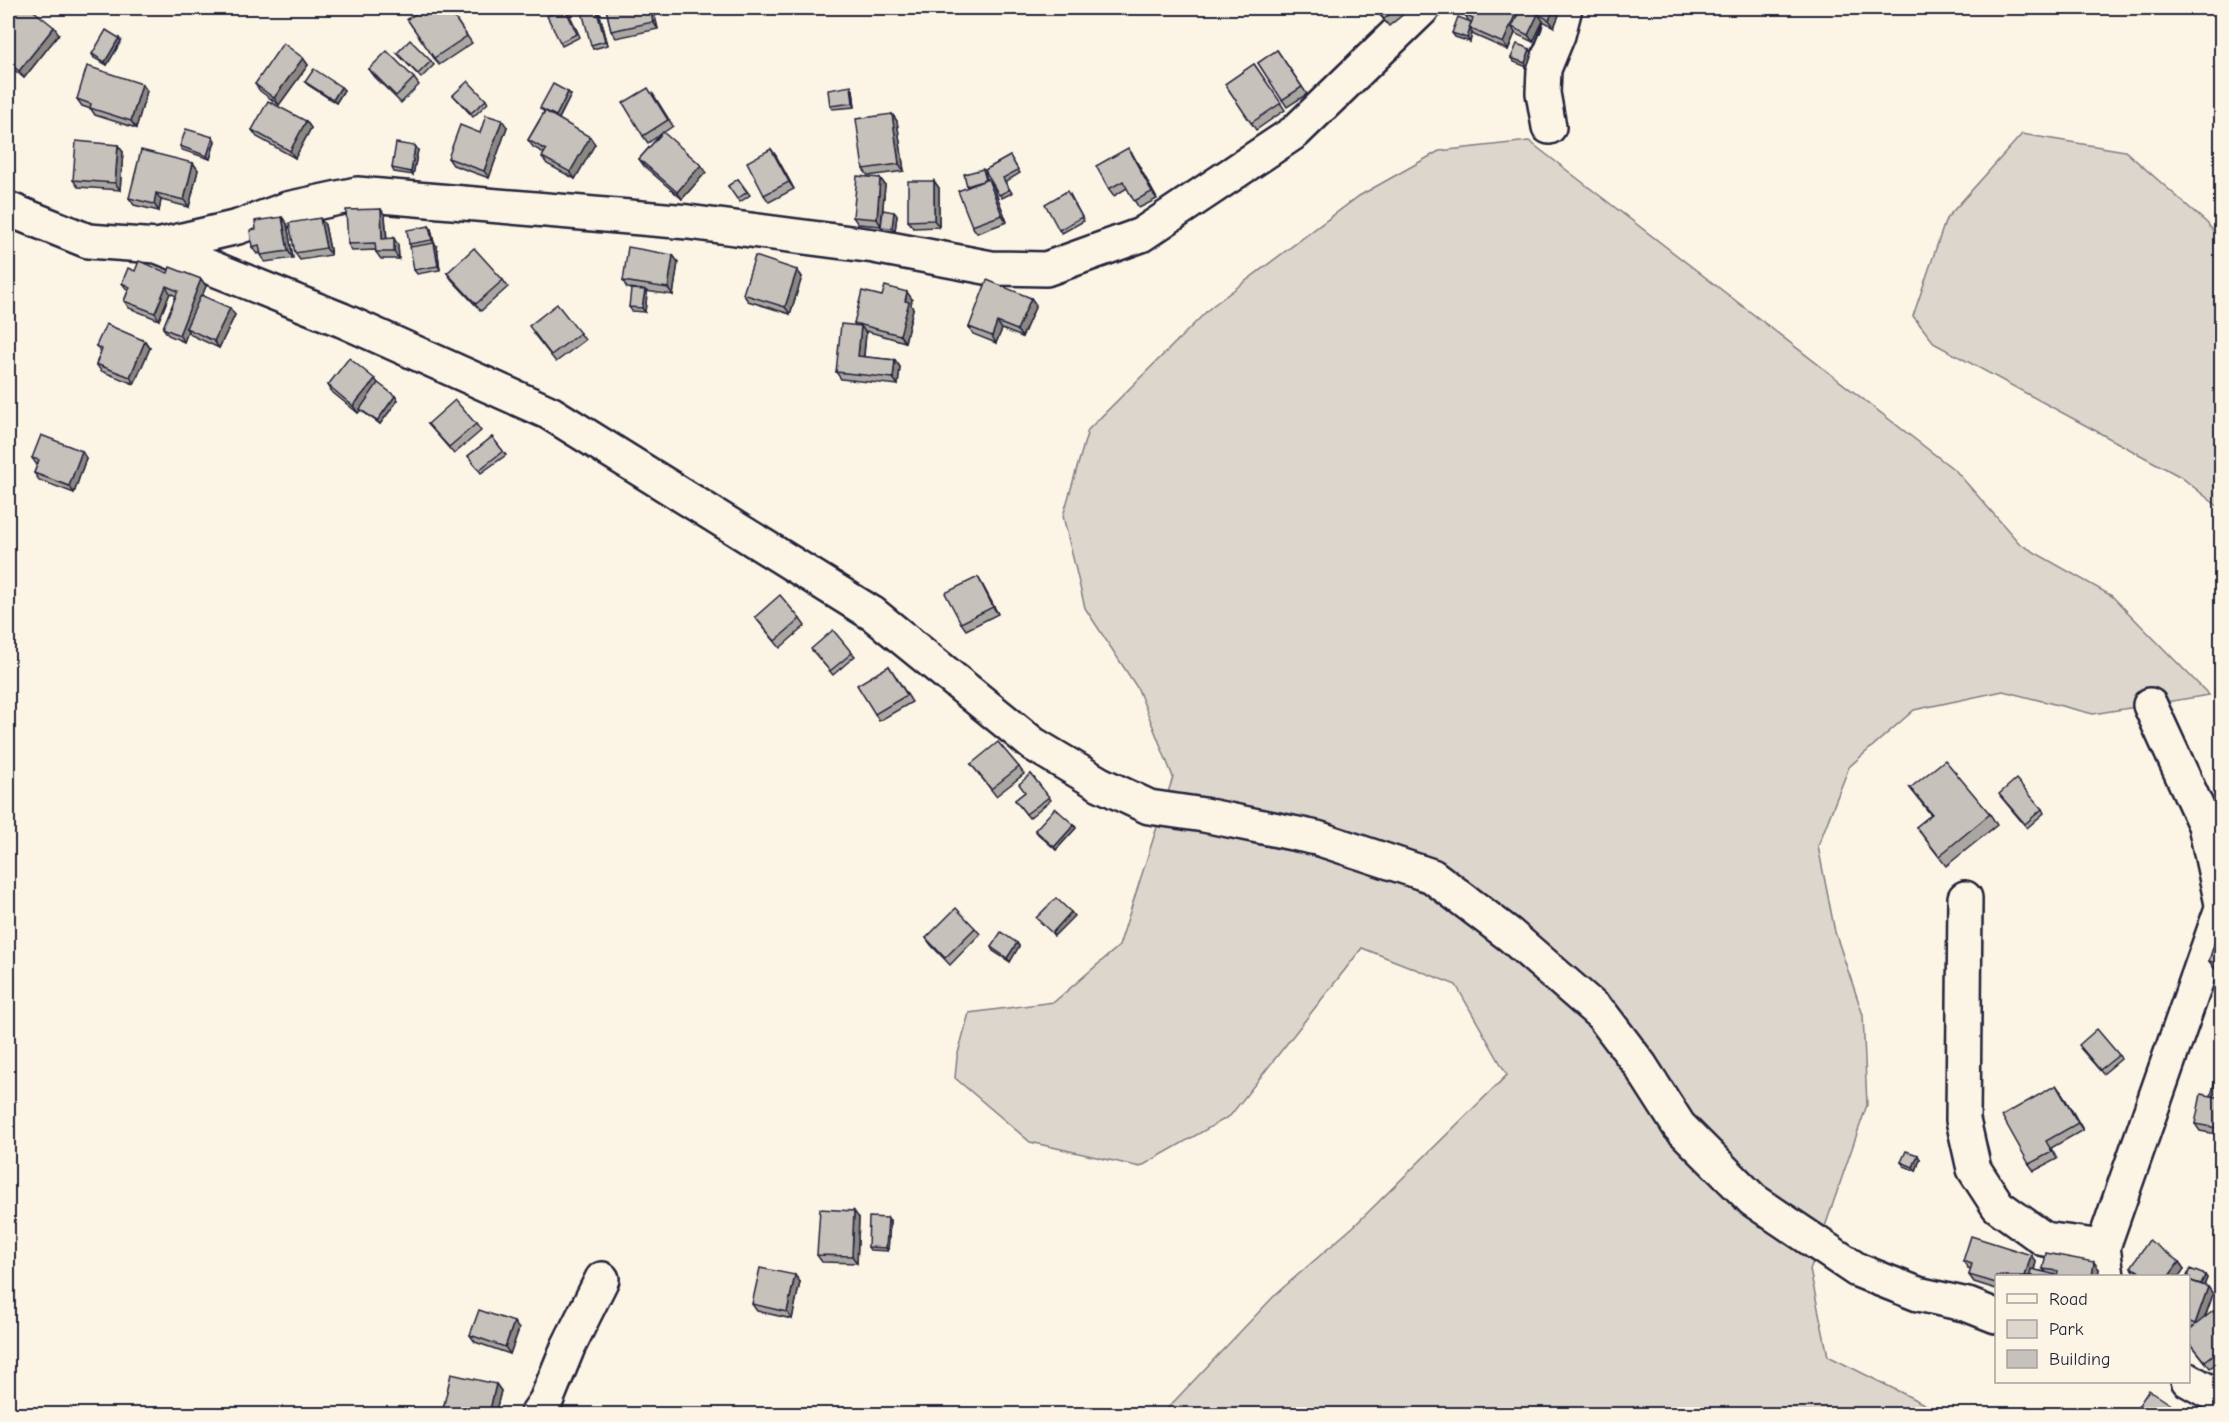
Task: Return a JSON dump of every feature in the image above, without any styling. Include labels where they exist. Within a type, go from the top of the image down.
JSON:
[{"type":"street","points":[[8,209],[88,241],[158,246],[238,227],[287,208],[357,194],[688,222],[874,246],[990,268],[1046,269],[1141,235],[1295,132],[1423,8]]},
{"type":"street","points":[[1549,127],[1543,93],[1544,69],[1558,35],[1564,8]]},
{"type":"street","points":[[158,246],[342,320],[550,413],[873,614],[1033,744],[1100,784],[1149,807],[1203,815],[1317,838],[1432,876],[1510,935],[1602,1015],[1640,1065],[1678,1126],[1753,1200],[1857,1270],[1918,1294],[1968,1305],[1995,1316]]},
{"type":"street","points":[[1965,898],[1963,1120],[1974,1169],[1998,1206],[2044,1239],[2105,1262],[2222,906],[2205,825],[2150,705]]},
{"type":"street","points":[[537,1414],[602,1279]]},
{"type":"street","points":[[2190,1381],[2222,1400]]},
{"type":"green space","points":[[2022,134],[2125,151],[2207,223],[2221,241],[2221,509],[2181,477],[1935,344],[1913,316],[1946,219]]},
{"type":"green space","points":[[1529,141],[1956,471],[2020,544],[2112,596],[2209,695],[2093,714],[2003,691],[1914,710],[1849,767],[1818,846],[1835,932],[1863,1015],[1867,1105],[1810,1270],[1828,1356],[1944,1414],[1162,1414],[1277,1293],[1354,1226],[1507,1075],[1456,985],[1362,948],[1230,1116],[1140,1167],[1030,1142],[955,1078],[957,1057],[969,1013],[1054,1002],[1119,946],[1173,777],[1138,689],[1085,608],[1063,516],[1088,430],[1211,307],[1359,196],[1439,151]]},
{"type":"building","points":[[18,8],[30,8],[54,27],[19,71],[8,62],[8,21]]},
{"type":"building","points":[[425,8],[429,12],[436,8],[448,8],[467,36],[434,58],[407,19]]},
{"type":"building","points":[[565,8],[577,34],[560,42],[547,16]]},
{"type":"building","points":[[581,8],[596,8],[605,41],[591,45]]},
{"type":"building","points":[[606,8],[650,8],[653,22],[611,31]]},
{"type":"building","points":[[1374,8],[1397,8],[1384,19]]},
{"type":"building","points":[[1468,8],[1518,8],[1503,43],[1469,28],[1473,19],[1465,15]]},
{"type":"building","points":[[1521,8],[1554,8],[1549,20],[1538,14],[1528,35],[1512,27]]},
{"type":"building","points":[[1458,17],[1471,22],[1467,38],[1452,33]]},
{"type":"building","points":[[106,30],[119,38],[105,62],[92,54]]},
{"type":"building","points":[[410,40],[431,61],[418,74],[397,53]]},
{"type":"building","points":[[283,43],[303,58],[274,98],[255,84]]},
{"type":"building","points":[[1517,44],[1530,49],[1525,63],[1511,58]]},
{"type":"building","points":[[1277,50],[1302,87],[1282,100],[1258,63]]},
{"type":"building","points":[[387,51],[414,78],[396,96],[369,69]]},
{"type":"building","points":[[1254,64],[1281,103],[1251,123],[1225,84]]},
{"type":"building","points":[[87,66],[142,84],[131,121],[90,108],[91,104],[77,99]]},
{"type":"building","points":[[314,69],[341,87],[333,100],[305,82]]},
{"type":"building","points":[[468,81],[486,100],[471,113],[453,95]]},
{"type":"building","points":[[553,84],[568,92],[556,116],[540,108]]},
{"type":"building","points":[[851,86],[853,103],[830,106],[828,90]]},
{"type":"building","points":[[648,88],[668,120],[643,136],[623,103]]},
{"type":"building","points":[[268,101],[306,121],[290,151],[252,130]]},
{"type":"building","points":[[545,111],[590,137],[570,172],[542,157],[546,150],[528,140]]},
{"type":"building","points":[[892,114],[899,164],[863,169],[856,119]]},
{"type":"building","points":[[486,115],[502,120],[484,171],[448,158],[460,125],[480,133]]},
{"type":"building","points":[[186,129],[213,137],[207,156],[180,146]]},
{"type":"building","points":[[663,132],[701,165],[677,192],[639,159]]},
{"type":"building","points":[[76,141],[118,145],[115,183],[73,180]]},
{"type":"building","points":[[396,143],[415,146],[411,172],[392,168]]},
{"type":"building","points":[[1128,148],[1152,192],[1134,201],[1123,181],[1109,189],[1096,166]]},
{"type":"building","points":[[771,149],[789,182],[764,195],[747,162]]},
{"type":"building","points":[[141,150],[193,163],[184,200],[156,193],[154,204],[129,198]]},
{"type":"building","points":[[1010,156],[1018,170],[1003,178],[1009,190],[999,195],[985,170]]},
{"type":"building","points":[[983,169],[986,180],[967,186],[964,174]]},
{"type":"building","points":[[857,176],[880,178],[877,219],[853,217]]},
{"type":"building","points":[[738,179],[747,192],[737,199],[728,186]]},
{"type":"building","points":[[988,179],[1002,215],[972,226],[958,191]]},
{"type":"building","points":[[908,181],[934,181],[934,220],[908,221]]},
{"type":"building","points":[[1067,191],[1082,217],[1059,230],[1045,204]]},
{"type":"building","points":[[381,209],[382,239],[394,238],[394,252],[376,252],[375,243],[348,244],[346,210]]},
{"type":"building","points":[[883,210],[894,212],[892,228],[881,227]]},
{"type":"building","points":[[282,217],[288,251],[261,255],[259,245],[252,247],[250,230],[256,229],[255,221]]},
{"type":"building","points":[[320,218],[326,248],[295,253],[289,223]]},
{"type":"building","points":[[429,226],[432,240],[409,244],[407,230]]},
{"type":"building","points":[[434,243],[438,266],[414,270],[410,247]]},
{"type":"building","points":[[628,247],[673,255],[668,288],[623,281]]},
{"type":"building","points":[[474,248],[503,280],[476,304],[447,273]]},
{"type":"building","points":[[755,256],[797,270],[785,307],[743,294]]},
{"type":"building","points":[[139,261],[168,273],[170,267],[201,279],[179,335],[163,328],[178,291],[166,286],[155,313],[124,301],[130,287],[122,283],[128,268],[135,271]]},
{"type":"building","points":[[987,280],[1031,298],[1017,330],[997,322],[992,336],[969,327]]},
{"type":"building","points":[[885,286],[907,292],[905,301],[909,302],[900,335],[854,323],[862,291],[882,296]]},
{"type":"building","points":[[631,289],[645,290],[642,308],[629,307]]},
{"type":"building","points":[[201,295],[230,308],[214,341],[186,328]]},
{"type":"building","points":[[557,304],[580,333],[551,355],[529,326]]},
{"type":"building","points":[[106,324],[145,341],[130,377],[96,364],[102,349],[96,346]]},
{"type":"building","points":[[841,324],[861,326],[858,356],[895,360],[893,378],[836,372]]},
{"type":"building","points":[[349,358],[375,379],[353,406],[328,385]]},
{"type":"building","points":[[378,383],[395,396],[377,421],[360,409]]},
{"type":"building","points":[[455,400],[476,424],[449,447],[428,424]]},
{"type":"building","points":[[41,435],[82,451],[69,486],[34,473],[39,460],[32,458]]},
{"type":"building","points":[[492,437],[503,451],[479,470],[468,456]]},
{"type":"building","points":[[978,577],[993,607],[961,623],[945,593]]},
{"type":"building","points":[[780,595],[800,619],[775,641],[755,617]]},
{"type":"building","points":[[833,630],[852,653],[830,671],[811,649]]},
{"type":"building","points":[[889,666],[907,695],[875,714],[857,685]]},
{"type":"building","points":[[998,742],[1019,767],[991,789],[971,764]]},
{"type":"building","points":[[1945,760],[1990,814],[1939,856],[1916,827],[1932,814],[1910,788]]},
{"type":"building","points":[[2222,771],[2222,787],[2215,774]]},
{"type":"building","points":[[1031,774],[1049,797],[1026,814],[1015,800],[1025,792],[1019,784]]},
{"type":"building","points":[[2016,779],[2042,809],[2025,824],[1999,794]]},
{"type":"building","points":[[1055,808],[1074,825],[1054,847],[1035,830]]},
{"type":"building","points":[[1056,898],[1071,912],[1052,933],[1036,918]]},
{"type":"building","points":[[956,908],[975,928],[945,958],[926,938]]},
{"type":"building","points":[[2222,919],[2222,965],[2209,961]]},
{"type":"building","points":[[1001,932],[1017,943],[1007,958],[991,947]]},
{"type":"building","points":[[2097,1029],[2119,1055],[2100,1070],[2079,1045]]},
{"type":"building","points":[[2217,1072],[2222,1073],[2222,1098],[2211,1096]]},
{"type":"building","points":[[2056,1085],[2078,1123],[2046,1141],[2052,1152],[2029,1164],[2002,1116]]},
{"type":"building","points":[[2201,1094],[2222,1098],[2222,1129],[2195,1124]]},
{"type":"building","points":[[1906,1151],[1918,1155],[1913,1167],[1901,1162]]},
{"type":"building","points":[[820,1209],[854,1211],[852,1256],[817,1255]]},
{"type":"building","points":[[869,1217],[888,1218],[886,1248],[868,1247]]},
{"type":"building","points":[[1971,1236],[2031,1255],[2025,1275],[1995,1275],[1995,1283],[1969,1275],[1972,1264],[1963,1261]]},
{"type":"building","points":[[2149,1240],[2179,1262],[2170,1275],[2145,1275],[2131,1267]]},
{"type":"building","points":[[2046,1253],[2094,1262],[2092,1275],[2057,1275],[2058,1271],[2043,1269]]},
{"type":"building","points":[[760,1268],[795,1275],[787,1312],[752,1304]]},
{"type":"building","points":[[2031,1269],[2057,1275],[2030,1275]]},
{"type":"building","points":[[2190,1269],[2205,1275],[2201,1284],[2190,1281],[2190,1275],[2187,1275]]},
{"type":"building","points":[[2190,1281],[2208,1287],[2195,1324],[2190,1322]]},
{"type":"building","points":[[479,1310],[514,1322],[505,1347],[470,1335]]},
{"type":"building","points":[[2213,1311],[2222,1322],[2222,1348],[2205,1361],[2190,1342],[2190,1329]]},
{"type":"building","points":[[451,1374],[496,1384],[489,1414],[468,1414],[443,1409]]},
{"type":"building","points":[[2149,1390],[2182,1412],[2180,1414],[2141,1414],[2135,1411]]}]
